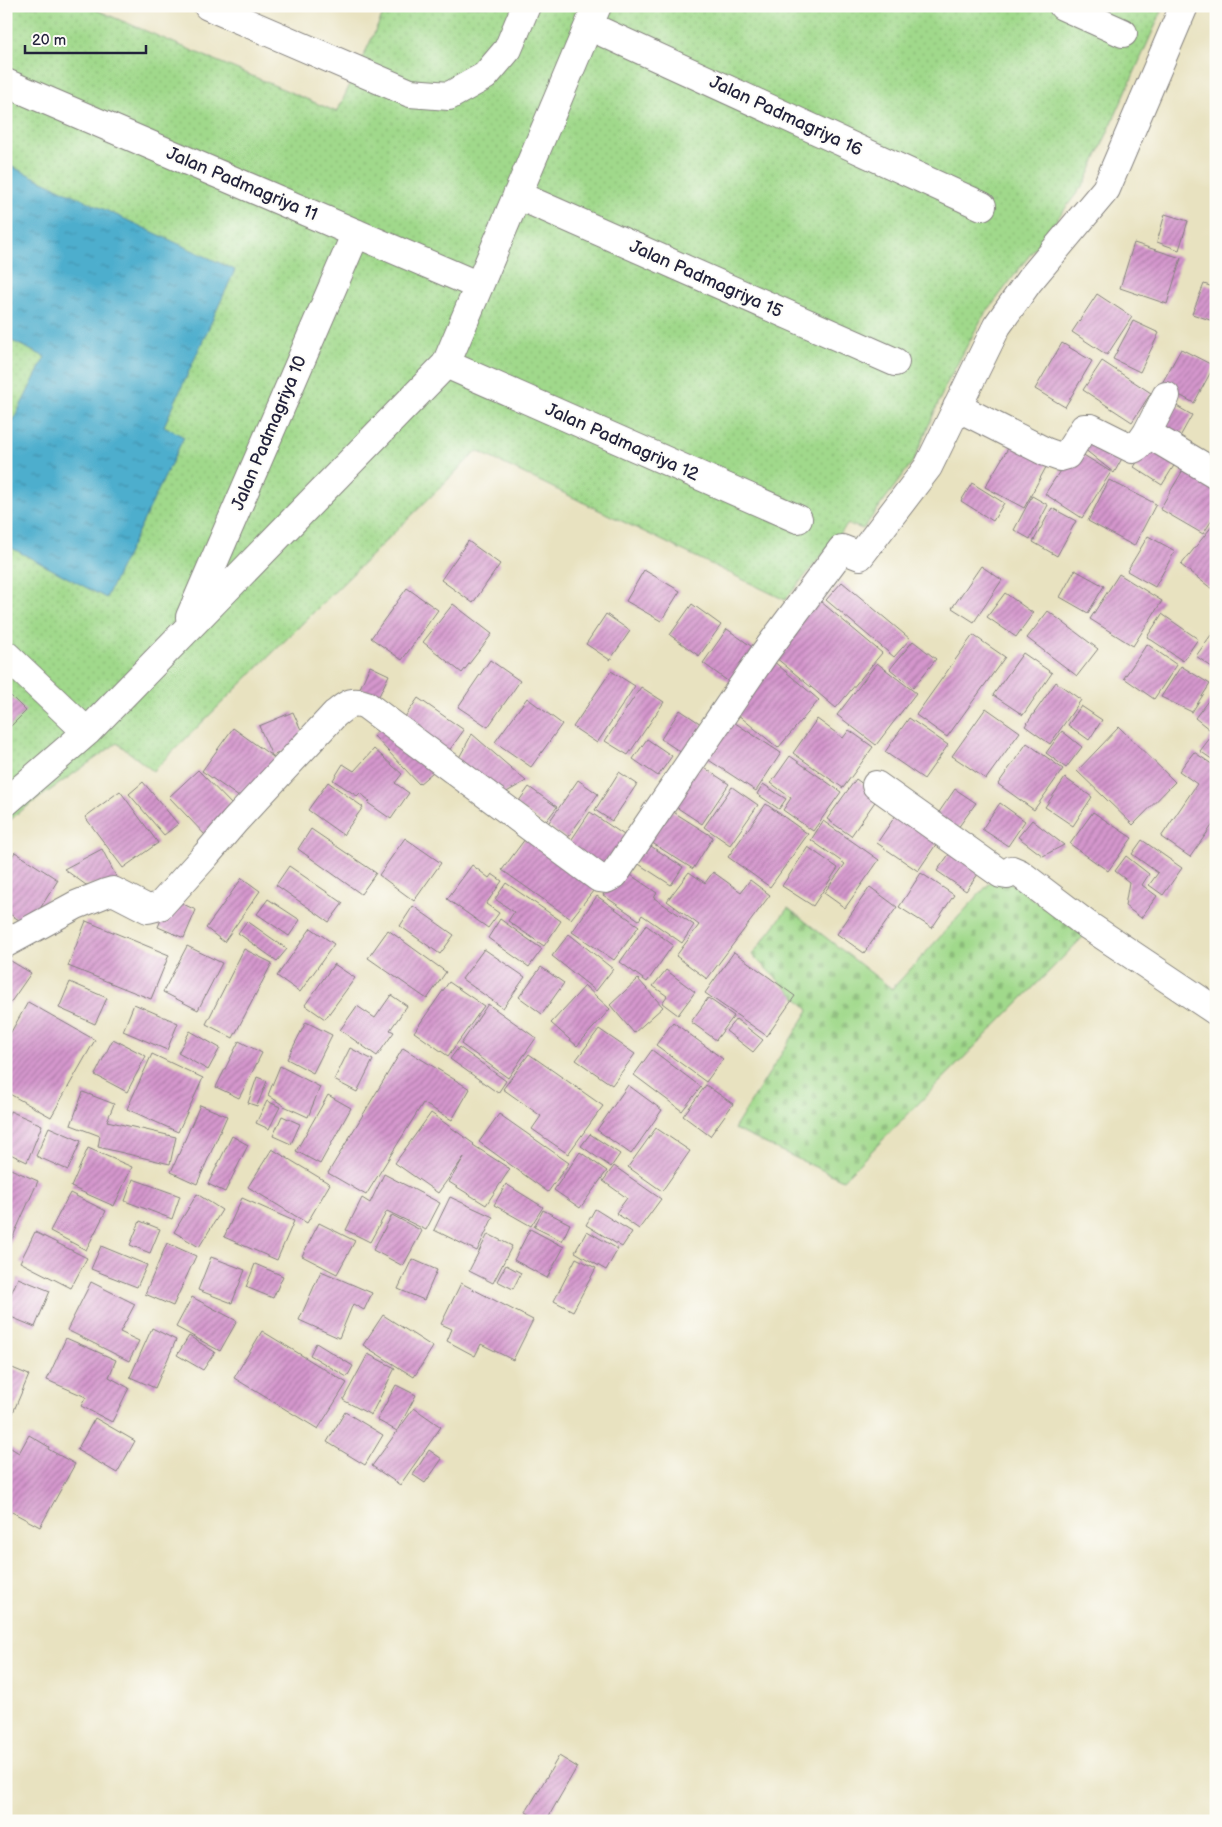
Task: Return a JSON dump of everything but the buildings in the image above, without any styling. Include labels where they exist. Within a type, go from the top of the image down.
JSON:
[{"type":"street","points":[[208,6],[410,93],[449,96],[485,76],[508,49],[526,6]]},
{"type":"street","points":[[1063,6],[1123,33]]},
{"type":"street","points":[[6,943],[76,905],[113,891],[148,908],[160,906],[235,821],[335,714],[348,703],[358,702],[366,705],[599,878],[606,879],[614,875],[764,654],[842,550],[860,556],[928,467],[997,326],[1029,281],[1106,190],[1184,6]]},
{"type":"street","points":[[446,364],[593,16]]},
{"type":"street","name":"Jalan Padmagriya 16","points":[[593,16],[982,206]]},
{"type":"street","name":"Jalan Padmagriya 11","points":[[6,83],[479,286]]},
{"type":"street","name":"Jalan Padmagriya 15","points":[[517,195],[895,362]]},
{"type":"street","name":"Jalan Padmagriya 10","points":[[182,634],[356,233]]},
{"type":"street","name":"Jalan Padmagriya 10","points":[[6,802],[86,732],[446,364]]},
{"type":"street","name":"Jalan Padmagriya 12","points":[[446,364],[798,519]]},
{"type":"street","points":[[957,406],[1046,452],[1060,457],[1067,455],[1084,428],[1091,428],[1133,449],[1138,446],[1147,433],[1166,396]]},
{"type":"street","points":[[1147,433],[1216,474]]},
{"type":"street","points":[[6,655],[86,732]]},
{"type":"street","points":[[876,785],[1001,874],[1007,875],[1012,870],[1019,873],[1092,928],[1216,1011]]},
{"type":"green space","points":[[6,6],[87,6],[337,112],[387,6],[1164,6],[1086,181],[982,318],[946,385],[914,460],[863,529],[848,524],[785,600],[477,451],[153,771],[117,743],[18,813],[6,824]]},
{"type":"green space","points":[[998,874],[1084,936],[843,1180],[734,1129],[809,1010],[752,955],[788,908],[892,989]]},
{"type":"water","points":[[6,164],[235,270],[164,426],[184,437],[106,598],[6,545],[6,435],[45,357],[6,338]]}]
